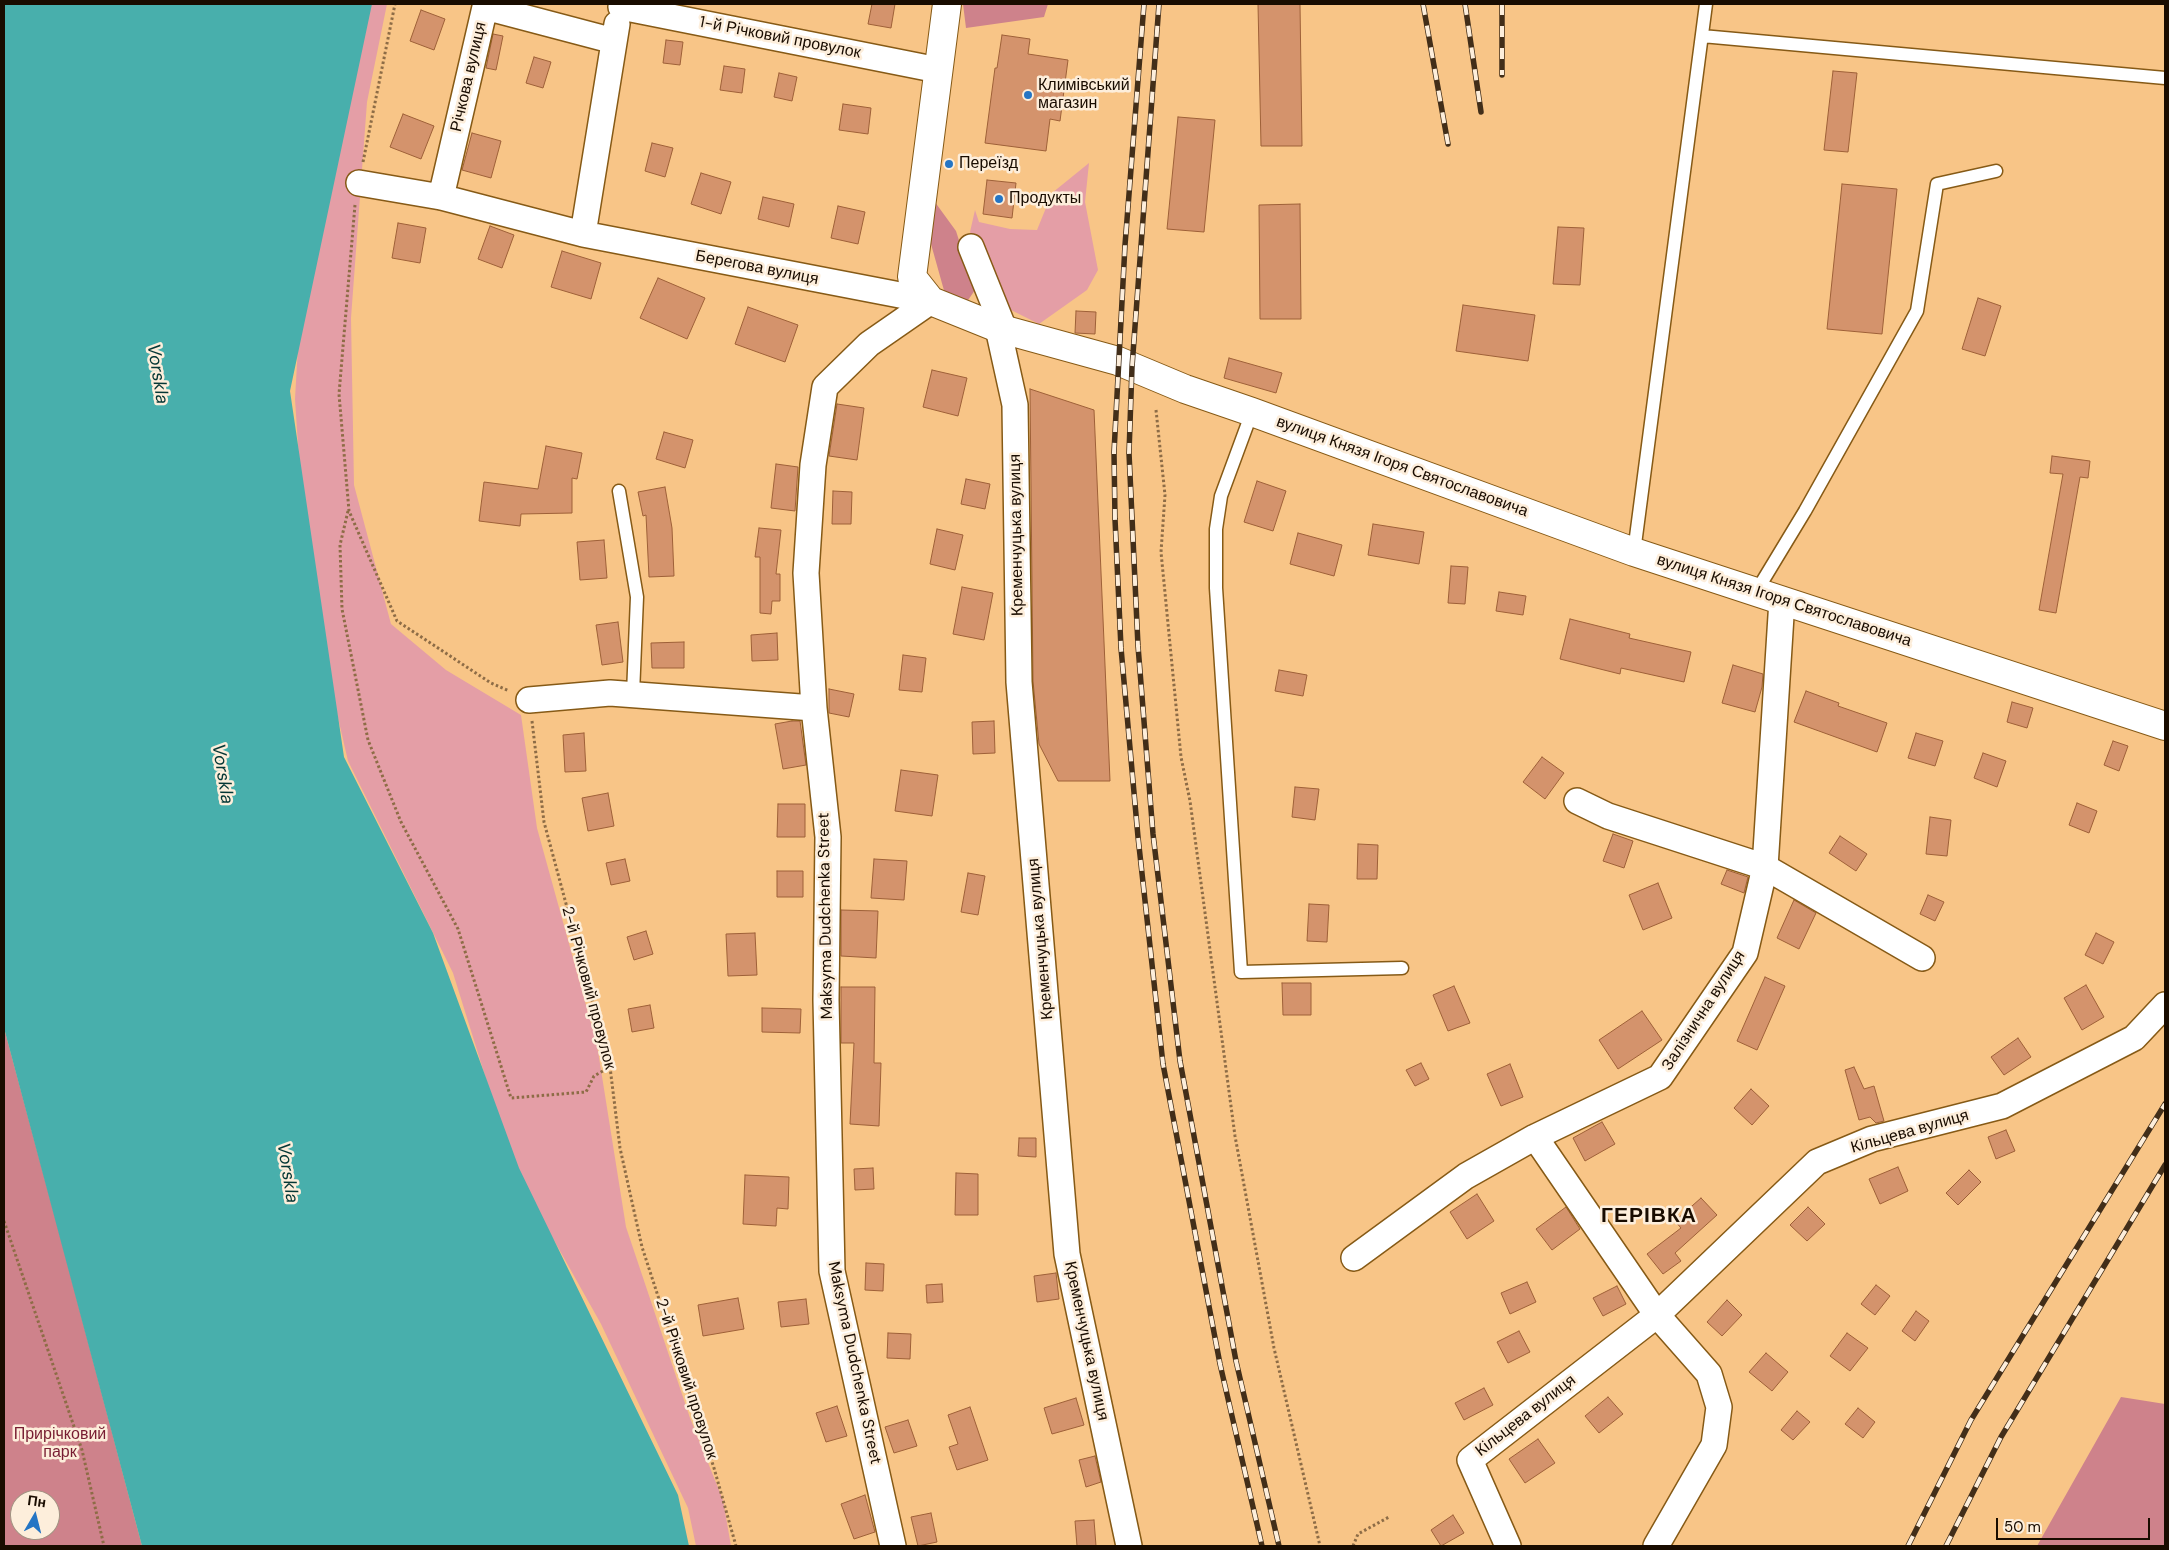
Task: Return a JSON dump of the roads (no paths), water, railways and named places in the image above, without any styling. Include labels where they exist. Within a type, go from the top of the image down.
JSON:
[{"type":"street","name":"вулиця Князя Ігоря Святославовича","points":[[947,4],[912,277],[931,301],[1001,328],[1118,361],[1185,389],[1634,552],[2165,726]]},
{"type":"street","name":"1-й Річковий провулок","points":[[621,5],[938,70]]},
{"type":"street","points":[[583,234],[621,5]]},
{"type":"street","name":"Річкова вулиця","points":[[441,197],[485,7],[614,41]]},
{"type":"street","name":"Берегова вулиця","points":[[359,183],[441,197],[583,234],[931,301]]},
{"type":"street","name":"Кременчуцька вулиця","points":[[971,247],[1001,328],[1015,405],[1019,682],[1067,1254],[1130,1546]]},
{"type":"street","name":"Maksyma Dudchenka Street","points":[[893,1546],[832,1271],[826,1000],[828,838],[814,708],[806,573],[813,465],[825,388],[869,344],[931,301]]},
{"type":"street","name":"Залізнична вулиця","points":[[1354,1258],[1466,1176],[1535,1137],[1660,1077],[1745,953],[1765,867],[1782,600]]},
{"type":"street","points":[[529,700],[610,693],[814,708]]},
{"type":"street","points":[[1578,801],[1608,816],[1765,867],[1922,958]]},
{"type":"street","name":"Кільцева вулиця","points":[[1508,1546],[1470,1460],[1657,1315],[1817,1162],[1872,1139],[2002,1106],[2134,1038],[2165,1005]]},
{"type":"street","points":[[1535,1137],[1657,1315],[1709,1374],[1719,1407],[1714,1445],[1656,1546]]},
{"type":"lane","points":[[1634,552],[1706,4]]},
{"type":"lane","points":[[1702,36],[2165,78]]},
{"type":"lane","points":[[1756,592],[1805,511],[1917,311],[1937,184],[1996,171]]},
{"type":"lane","points":[[1252,412],[1222,496],[1216,529],[1216,588],[1241,972],[1402,968]]},
{"type":"lane","points":[[619,491],[637,597],[633,694]]},
{"type":"water","name":"Vorskla","points":[[4,4],[372,4],[290,391],[344,757],[433,933],[519,1168],[678,1495],[689,1546],[142,1546],[4,1028]]},
{"type":"railway","points":[[1144,4],[1125,245],[1114,452],[1121,648],[1138,837],[1163,1064],[1220,1364],[1262,1546]]},
{"type":"railway","points":[[1159,4],[1132,367],[1129,453],[1138,646],[1153,834],[1180,1061],[1236,1361],[1279,1546]]},
{"type":"railway","points":[[1423,4],[1448,144]]},
{"type":"railway","points":[[1465,4],[1481,112]]},
{"type":"railway","points":[[1502,4],[1502,75]]},
{"type":"railway","points":[[1908,1546],[1971,1420],[2165,1104]]},
{"type":"railway","points":[[1946,1546],[2001,1437],[2165,1165]]},
{"type":"place","name":"Климівський магазин","points":[[1028,95]]},
{"type":"place","name":"Переїзд","points":[[949,164]]},
{"type":"place","name":"Продукты","points":[[999,199]]},
{"type":"district","name":"ГЕРІВКА","points":[[1649,1216]]},
{"type":"park label","name":"Прирічковий парк","points":[[60,1444]]}]
